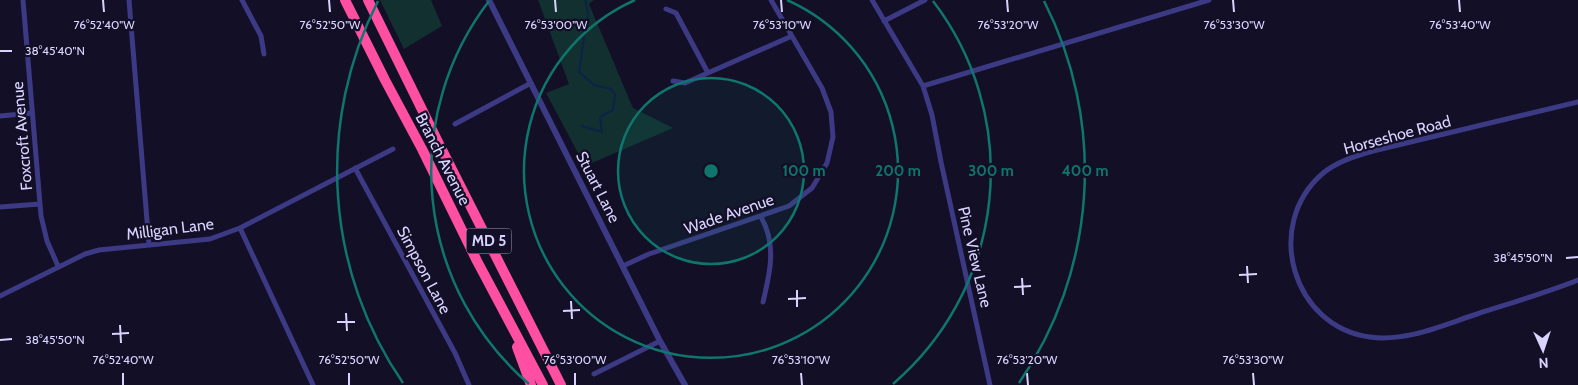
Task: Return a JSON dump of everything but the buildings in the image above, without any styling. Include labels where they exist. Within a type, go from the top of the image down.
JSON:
[{"type":"highway","name":"Branch Avenue","points":[[345,0],[489,284],[543,385]]},
{"type":"highway","name":"Branch Avenue","points":[[368,0],[437,140],[563,385]]},
{"type":"highway","points":[[489,284],[531,385]]},
{"type":"street","name":"Foxcroft Avenue","points":[[23,0],[40,204],[47,241],[58,266]]},
{"type":"street","points":[[129,0],[149,245]]},
{"type":"street","points":[[242,0],[261,36],[264,54]]},
{"type":"street","name":"Stuart Lane","points":[[489,0],[660,341],[685,385]]},
{"type":"street","name":"Wade Avenue","points":[[623,266],[649,254],[789,206],[812,188],[827,163],[833,137],[831,112],[822,88],[771,0]]},
{"type":"street","name":"Pine View Lane","points":[[872,0],[922,86],[935,124],[941,162],[990,385]]},
{"type":"street","points":[[884,21],[926,0]]},
{"type":"street","points":[[922,86],[1209,0]]},
{"type":"street","points":[[666,9],[676,12],[708,73]]},
{"type":"street","points":[[673,81],[686,83],[792,36]]},
{"type":"street","points":[[455,124],[531,83]]},
{"type":"street","name":"Horseshoe Road","points":[[1578,102],[1373,151],[1355,156],[1333,166],[1312,184],[1299,204],[1294,218],[1290,250],[1299,285],[1319,313],[1354,334],[1371,337],[1390,338],[1415,334],[1578,280]]},
{"type":"street","points":[[0,116],[32,113]]},
{"type":"street","name":"Milligan Lane","points":[[0,296],[58,266],[99,250],[210,239],[240,228],[393,149]]},
{"type":"street","name":"Simpson Lane","points":[[355,168],[455,353],[469,385]]},
{"type":"street","points":[[0,207],[40,204]]},
{"type":"street","points":[[761,217],[766,227],[771,248],[771,269],[763,302]]},
{"type":"street","points":[[240,228],[313,385]]},
{"type":"street","points":[[594,374],[660,341]]},
{"type":"green space","points":[[380,0],[431,0],[442,26],[404,49]]},
{"type":"green space","points":[[538,0],[594,0],[589,4],[633,108],[673,128],[585,166],[546,93],[569,84]]},
{"type":"waterway","points":[[582,126],[602,132],[600,117],[613,110],[615,95],[611,89],[594,85],[579,72],[584,37],[582,28],[587,24],[588,13],[585,0]]}]
